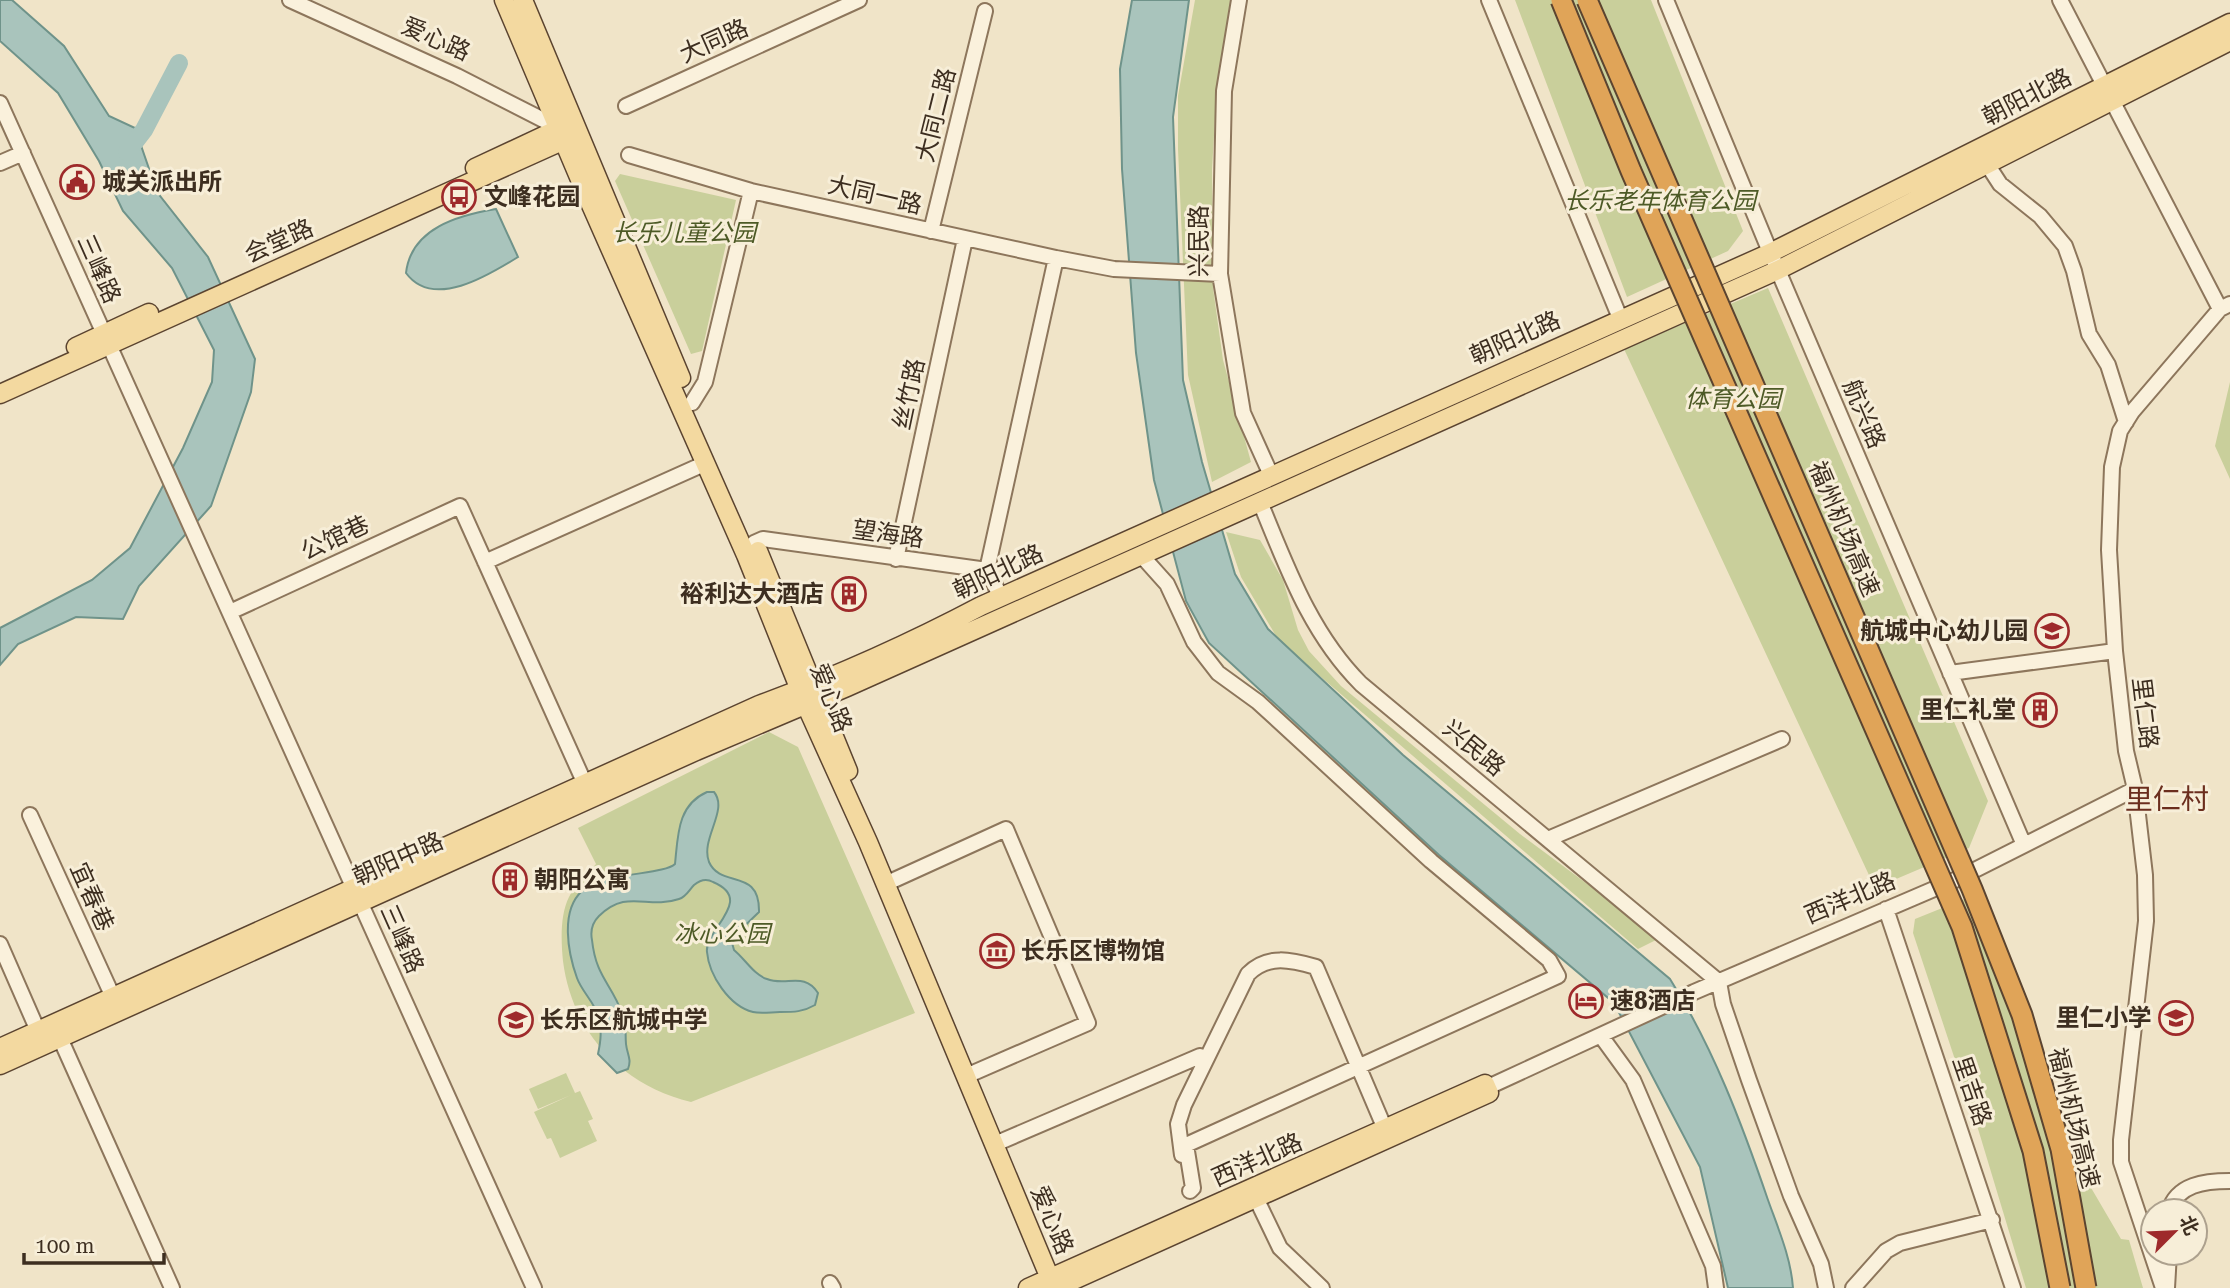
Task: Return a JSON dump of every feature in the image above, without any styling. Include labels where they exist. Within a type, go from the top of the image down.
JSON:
[{"type":"highway","name":"福州机场高速","points":[[1561,0],[1636,184],[1962,927],[2033,1152],[2060,1288]]},
{"type":"highway","name":"福州机场高速","points":[[1587,0],[1972,889],[2022,1016],[2060,1149],[2086,1288]]},
{"type":"main road","name":"爱心路","points":[[504,0],[568,131],[754,543],[809,695],[868,842],[1058,1284]]},
{"type":"main road","name":"爱心路","points":[[523,0],[568,131],[706,463],[894,880],[1058,1284]]},
{"type":"main road","name":"朝阳北路","points":[[809,695],[1161,547],[1987,164],[2230,23]]},
{"type":"main road","name":"朝阳北路","points":[[809,695],[1001,597],[1219,498],[1620,318],[1774,261],[2107,94],[2230,41]]},
{"type":"main road","name":"会堂路","points":[[0,394],[176,307],[568,131]]},
{"type":"main road","name":"会堂路","points":[[0,382],[105,340]]},
{"type":"main road","name":"朝阳中路","points":[[0,1048],[51,1031],[358,896],[627,774],[759,705],[809,695]]},
{"type":"main road","name":"朝阳中路","points":[[0,1065],[51,1031],[113,997],[358,896],[585,784],[627,774]]},
{"type":"main road","name":"西洋北路","points":[[1058,1284],[1487,1089]]},
{"type":"main road","name":"西洋北路","points":[[1058,1284],[1196,1214],[1385,1129],[1487,1089]]},
{"type":"main road","points":[[1028,1288],[1058,1284]]},
{"type":"street","name":"爱心路","points":[[290,0],[471,82],[568,131]]},
{"type":"street","name":"大同路","points":[[626,106],[859,0]]},
{"type":"street","name":"兴民路","points":[[1239,0],[1224,91],[1220,274],[1243,413],[1271,475]]},
{"type":"street","points":[[1489,0],[1620,318]]},
{"type":"street","name":"航兴路","points":[[1666,0],[1774,261],[2024,845]]},
{"type":"street","points":[[2060,0],[2107,94],[2225,306]]},
{"type":"street","name":"大同二路","points":[[931,231],[985,11]]},
{"type":"street","name":"三峰路","points":[[0,103],[534,1288]]},
{"type":"street","points":[[0,163],[23,153]]},
{"type":"street","name":"大同一路","points":[[629,155],[751,191],[1056,258],[1114,269],[1220,274]]},
{"type":"street","points":[[1987,164],[2000,184],[2040,216],[2065,246],[2071,258],[2089,334],[2108,365],[2121,398],[2126,422]]},
{"type":"street","points":[[692,403],[705,382],[751,191]]},
{"type":"street","name":"丝竹路","points":[[896,559],[965,239]]},
{"type":"street","points":[[1001,597],[987,570],[1056,258]]},
{"type":"street","name":"里仁路","points":[[2165,1288],[2121,1162],[2120,1140],[2146,921],[2145,875],[2135,789],[2126,751],[2115,651],[2109,550],[2112,467],[2120,431],[2126,422],[2225,306]]},
{"type":"street","points":[[585,784],[485,562],[706,463]]},
{"type":"street","name":"兴民路","points":[[1260,502],[1303,604],[1340,663],[1719,982]]},
{"type":"street","name":"公馆巷","points":[[230,612],[460,506],[485,562]]},
{"type":"street","name":"望海路","points":[[754,543],[763,540],[987,570]]},
{"type":"street","points":[[1141,555],[1167,584],[1194,642],[1218,673],[1258,702],[1431,861],[1549,960],[1558,976],[1185,1145],[1194,1188],[1190,1191]]},
{"type":"street","points":[[1950,673],[2115,651]]},
{"type":"street","points":[[1548,839],[1782,739]]},
{"type":"street","name":"西洋北路","points":[[1487,1089],[1694,992],[1955,880],[2135,789]]},
{"type":"street","name":"宜春巷","points":[[30,815],[113,997]]},
{"type":"street","points":[[894,880],[1006,829],[1088,1023],[973,1073]]},
{"type":"street","name":"里吉路","points":[[1886,909],[2013,1288]]},
{"type":"street","points":[[0,944],[51,1031],[172,1288]]},
{"type":"street","points":[[1196,1214],[1178,1124],[1242,986],[1257,965],[1277,960],[1316,967],[1385,1129]]},
{"type":"street","points":[[1719,982],[1723,1004],[1749,1080],[1791,1196],[1821,1264],[1826,1288]]},
{"type":"street","points":[[1601,1036],[1633,1080],[1713,1266],[1716,1288]]},
{"type":"street","points":[[1002,1141],[1200,1056]]},
{"type":"street","points":[[2176,1197],[2190,1186],[2230,1181]]},
{"type":"street","points":[[1255,1196],[1280,1248],[1322,1288]]},
{"type":"street","points":[[1853,1288],[1886,1251],[1900,1243],[1992,1220]]},
{"type":"street","points":[[2165,1288],[2167,1267]]},
{"type":"green space","points":[[1195,0],[1232,0],[1216,100],[1212,170],[1213,288],[1223,360],[1251,462],[1212,482],[1188,375],[1178,149],[1178,96]]},
{"type":"green space","name":"长乐老年体育公园","points":[[1515,0],[1651,0],[1743,231],[1728,251],[1627,297]]},
{"type":"green space","name":"长乐儿童公园","points":[[620,174],[736,200],[702,351],[691,354],[615,181]]},
{"type":"green space","name":"体育公园","points":[[1768,288],[1988,801],[1969,848],[1875,888],[1624,349]]},
{"type":"green space","points":[[2230,382],[2230,479],[2215,446]]},
{"type":"green space","points":[[1226,532],[1260,540],[1283,580],[1298,630],[1309,651],[1341,686],[1520,834],[1660,938],[1638,949],[1279,641],[1241,577]]},
{"type":"green space","name":"冰心公园","points":[[769,732],[798,747],[915,1013],[691,1102],[643,1083],[622,1069],[604,1052],[577,1011],[568,987],[563,961],[563,920],[566,904],[572,893],[596,864],[578,828]]},
{"type":"green space","points":[[1972,896],[2012,1005],[2063,1180],[2083,1174],[2121,1239],[2129,1240],[2143,1288],[2026,1288],[1979,1132],[1913,933],[1915,919]]},
{"type":"green space","points":[[566,1073],[575,1093],[580,1091],[593,1119],[588,1121],[597,1141],[560,1158],[534,1112],[571,1095],[538,1109],[529,1089]]},
{"type":"water","points":[[0,0],[12,0],[64,46],[109,116],[135,128],[157,192],[208,257],[255,359],[251,392],[211,506],[139,586],[123,619],[76,617],[18,644],[0,665],[0,628],[92,580],[130,548],[183,448],[212,382],[214,350],[172,268],[123,211],[99,161],[58,93],[0,41]]},
{"type":"water","points":[[1132,0],[1189,0],[1173,117],[1183,380],[1202,462],[1235,574],[1268,629],[1403,755],[1670,979],[1700,1032],[1737,1115],[1784,1243],[1793,1288],[1728,1288],[1700,1167],[1614,1003],[1439,855],[1209,643],[1186,601],[1154,480],[1136,353],[1122,169],[1120,69]]},
{"type":"water","points":[[496,209],[518,257],[477,280],[446,289],[431,289],[417,284],[406,273],[417,245],[439,226],[467,215]]},
{"type":"water","points":[[707,792],[714,792],[718,799],[717,816],[708,844],[709,862],[722,875],[747,884],[758,898],[759,912],[731,939],[734,950],[762,977],[774,981],[801,981],[813,986],[818,993],[815,1005],[798,1011],[756,1013],[744,1009],[728,996],[716,980],[707,952],[708,943],[725,916],[730,897],[725,889],[713,882],[701,881],[686,895],[668,902],[619,903],[599,916],[591,933],[600,971],[625,1021],[629,1065],[628,1069],[617,1073],[598,1054],[601,1035],[598,1016],[579,983],[571,957],[568,921],[571,910],[575,899],[592,885],[618,877],[669,868],[675,864],[684,813],[697,798]]},
{"type":"waterway","points":[[127,152],[144,130],[179,63]]},
{"type":"place","name":"城关派出所","points":[[77,182]]},
{"type":"place","name":"文峰花园","points":[[459,197]]},
{"type":"place","name":"裕利达大酒店","points":[[849,594]]},
{"type":"place","name":"航城中心幼儿园","points":[[2052,631]]},
{"type":"place","name":"里仁礼堂","points":[[2040,710]]},
{"type":"place","name":"朝阳公寓","points":[[510,880]]},
{"type":"place","name":"长乐区博物馆","points":[[997,951]]},
{"type":"place","name":"速8酒店","points":[[1586,1001]]},
{"type":"place","name":"里仁小学","points":[[2176,1018]]},
{"type":"place","name":"长乐区航城中学","points":[[516,1020]]},
{"type":"district","name":"里仁村","points":[[2167,799]]}]
